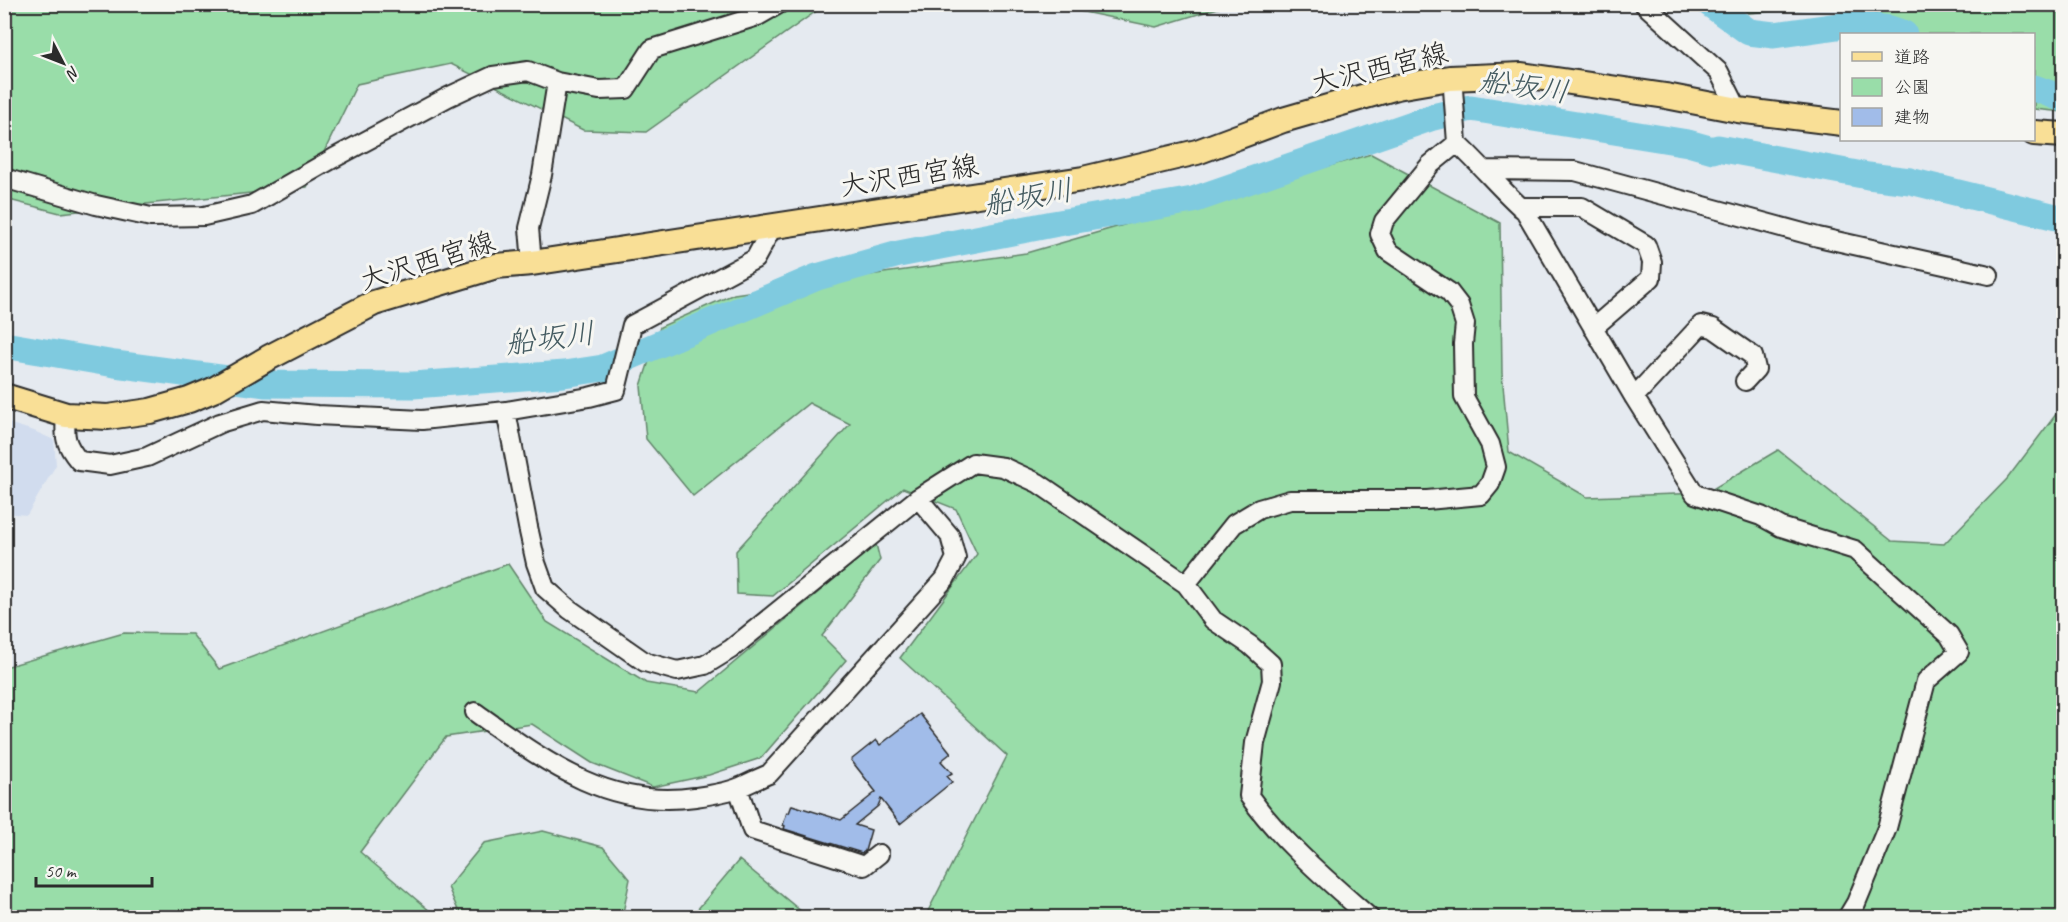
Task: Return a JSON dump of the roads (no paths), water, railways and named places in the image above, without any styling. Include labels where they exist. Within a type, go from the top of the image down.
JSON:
[{"type":"main road","name":"大沢西宮線","points":[[4,396],[66,415],[108,417],[150,411],[189,400],[213,390],[268,358],[374,303],[496,266],[532,264],[1083,179],[1197,152],[1283,120],[1397,87],[1522,75],[1666,96],[1738,110],[1840,123]]},
{"type":"main road","points":[[2035,134],[2064,135]]},
{"type":"street","points":[[4,178],[96,205],[151,217],[204,216],[252,206],[334,158],[448,97],[493,76],[528,71],[557,82],[599,90],[626,89],[652,49],[758,16],[779,4]]},
{"type":"street","points":[[1644,4],[1719,72],[1738,110]]},
{"type":"street","points":[[532,264],[529,228],[542,176],[557,82]]},
{"type":"street","points":[[1451,83],[1457,139],[1499,187],[1525,211],[1634,398],[1695,494],[1761,516],[1781,527],[1854,550],[1949,635],[1959,652],[1926,681],[1887,828],[1856,903],[1847,918]]},
{"type":"street","points":[[1186,584],[1234,524],[1259,509],[1290,500],[1427,500],[1481,495],[1490,484],[1496,467],[1490,444],[1464,396],[1465,324],[1459,305],[1449,292],[1388,252],[1380,234],[1384,221],[1430,165],[1457,139]]},
{"type":"street","points":[[1486,170],[1575,171],[1818,237],[1989,276]]},
{"type":"street","points":[[1520,207],[1582,207],[1646,245],[1652,262],[1650,278],[1593,328]]},
{"type":"street","points":[[66,415],[64,433],[68,447],[79,461],[110,465],[147,457],[220,423],[263,410],[422,420],[506,411],[589,397],[616,390],[632,326],[755,259],[773,226]]},
{"type":"street","points":[[1634,398],[1701,325],[1713,328],[1753,356],[1756,369],[1745,381]]},
{"type":"street","points":[[506,411],[532,545],[545,588],[569,609],[645,662],[677,671],[705,665],[731,649],[918,498],[973,462],[1003,467],[1038,483],[1186,584],[1213,620],[1250,645],[1272,664],[1272,681],[1255,743],[1249,796],[1261,812],[1321,875],[1370,918]]},
{"type":"street","points":[[475,712],[567,772],[603,789],[634,797],[670,801],[710,795],[738,788],[769,774],[945,579],[956,558],[950,536],[918,498]]},
{"type":"street","points":[[738,788],[752,830],[864,866],[879,854]]},
{"type":"waterway","points":[[1710,4],[1749,32],[1774,35],[1852,24],[1890,29],[1901,33]]},
{"type":"waterway","points":[[2035,88],[2064,99]]},
{"type":"waterway","name":"船坂川","points":[[4,345],[115,364],[266,384],[413,385],[564,374],[603,368],[817,277],[899,254],[1193,200],[1433,117],[1471,108],[1688,143],[1713,150],[1718,148],[1868,176],[1910,181],[2064,219]]}]
